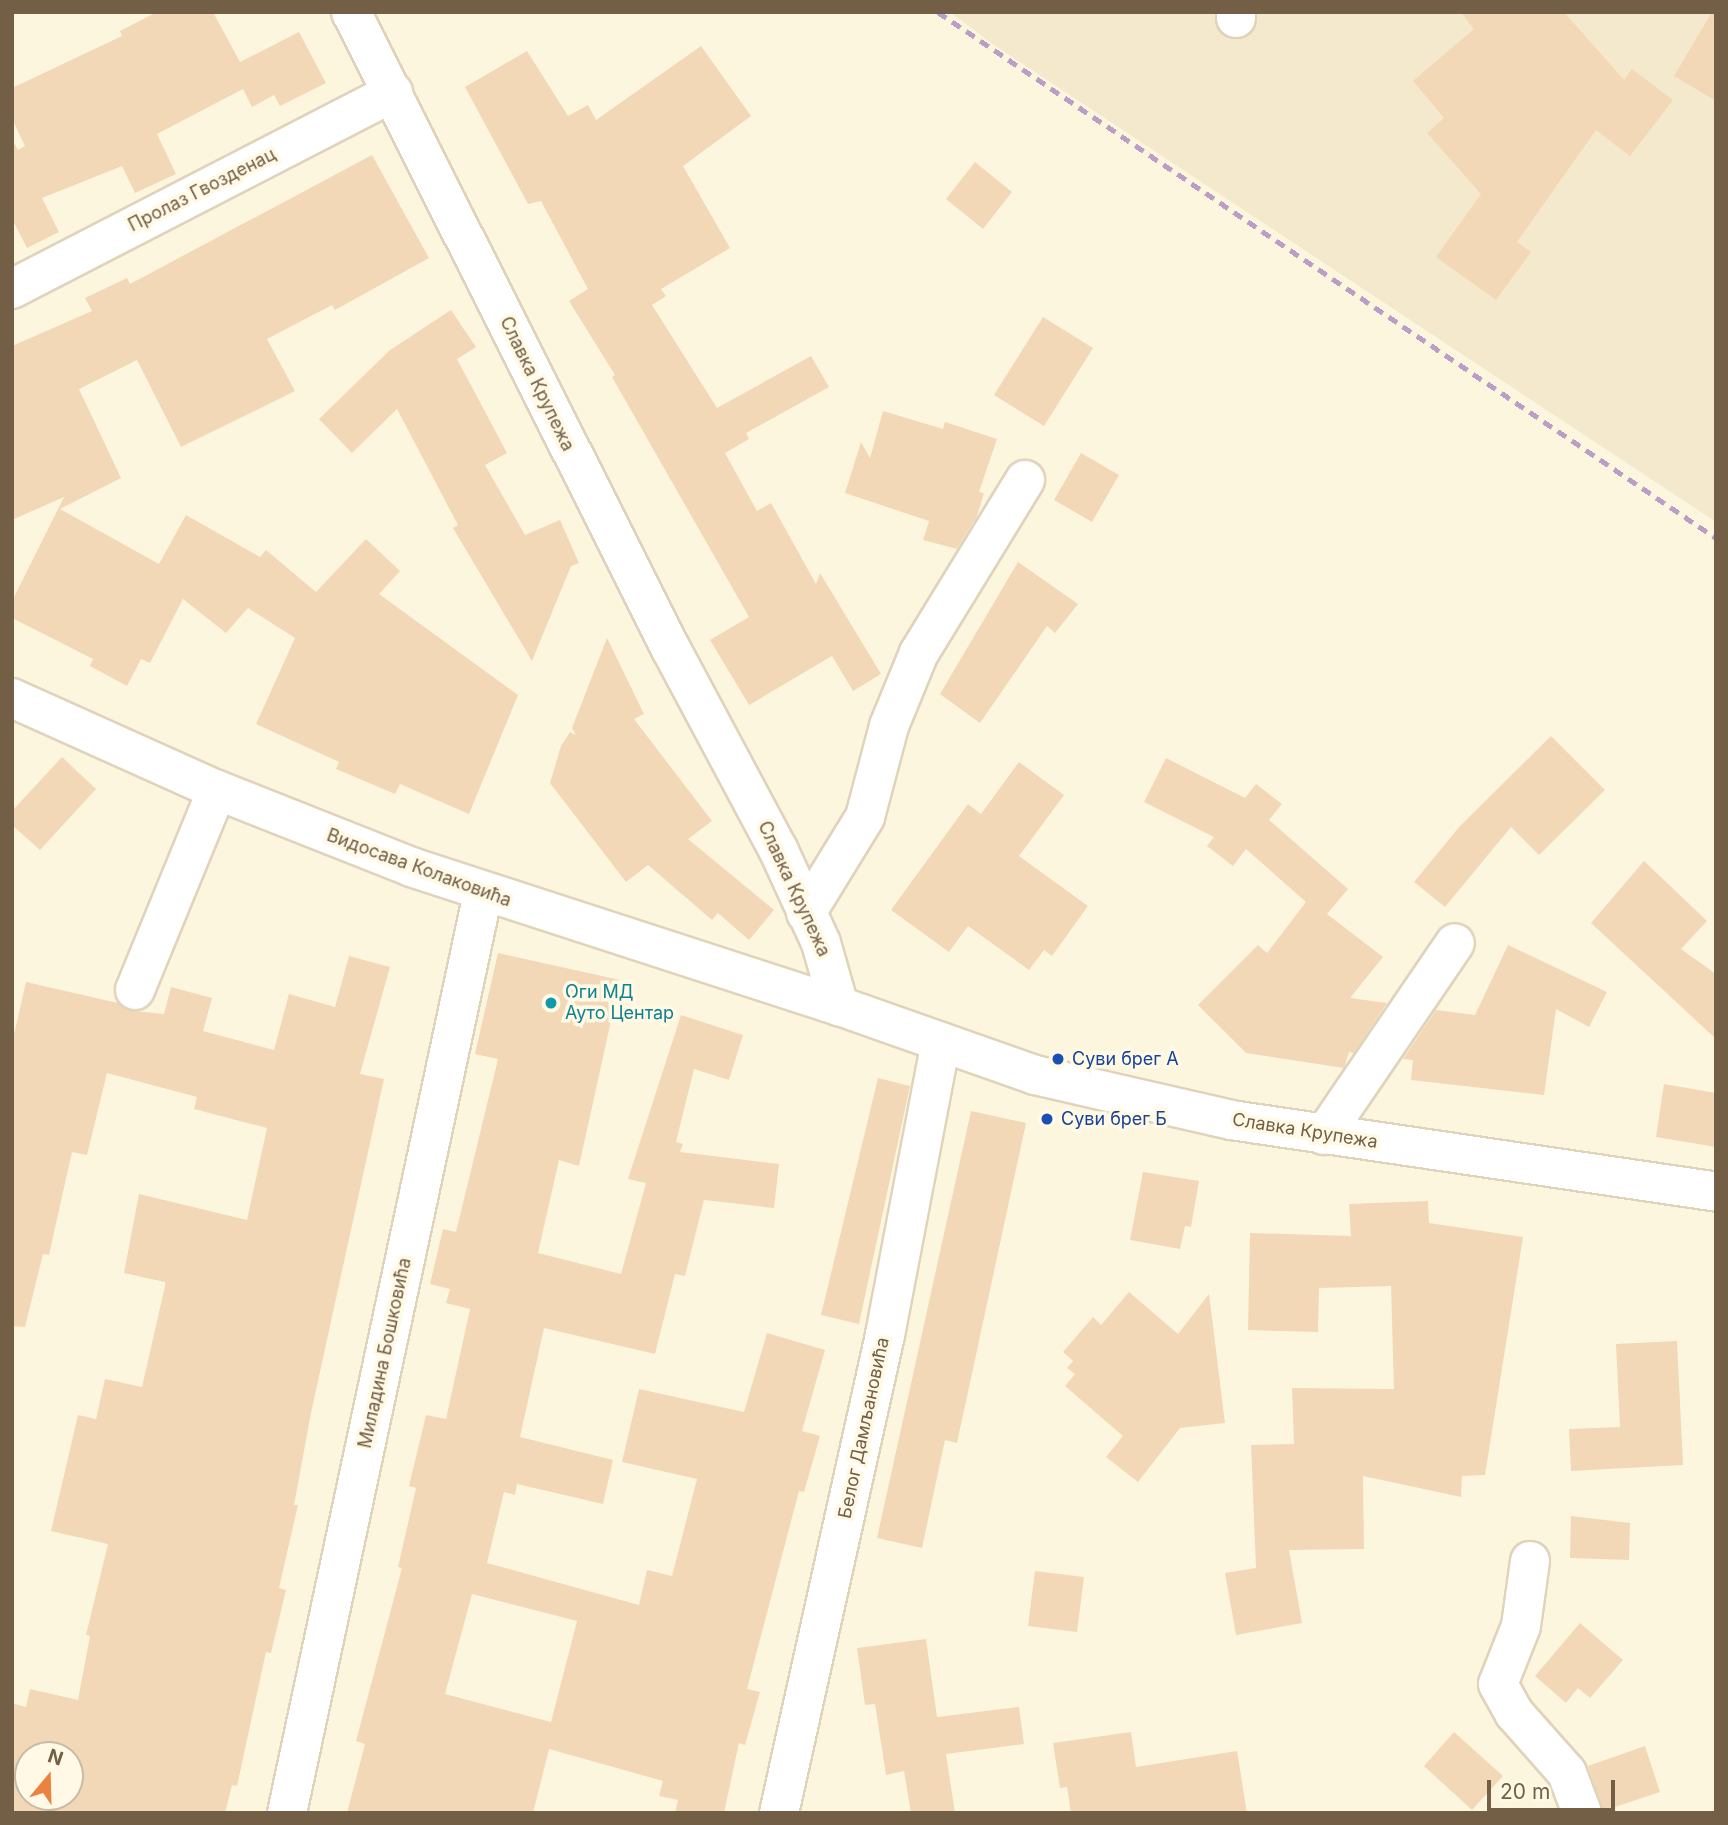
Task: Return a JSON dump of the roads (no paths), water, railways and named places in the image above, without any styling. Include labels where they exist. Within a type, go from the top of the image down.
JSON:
[{"type":"street","name":"Славка Крупежа","points":[[351,12],[806,913],[839,1006],[941,1042],[1094,1090],[1324,1135],[1716,1192]]},
{"type":"street","name":"Пролаз Гвозденац","points":[[12,289],[393,92]]},
{"type":"street","points":[[806,913],[865,817],[889,726],[919,653],[1025,480]]},
{"type":"street","name":"Видосава Колаковића","points":[[12,698],[217,790],[483,893],[839,1006]]},
{"type":"street","points":[[135,990],[217,790]]},
{"type":"street","name":"Миладина Бошковића","points":[[287,1813],[483,893]]},
{"type":"street","points":[[1324,1135],[1455,943]]},
{"type":"street","name":"Белог Дамљановића","points":[[779,1813],[885,1335],[941,1042]]},
{"type":"street","points":[[1530,1561],[1521,1626],[1498,1684],[1514,1713],[1567,1773],[1582,1813]]},
{"type":"railway","points":[[938,12],[1716,538]]},
{"type":"place","name":"Оги МД Ауто Центар","points":[[551,1003]]},
{"type":"place","name":"Суви брег А","points":[[1058,1059]]},
{"type":"place","name":"Суви брег Б","points":[[1047,1119]]}]
